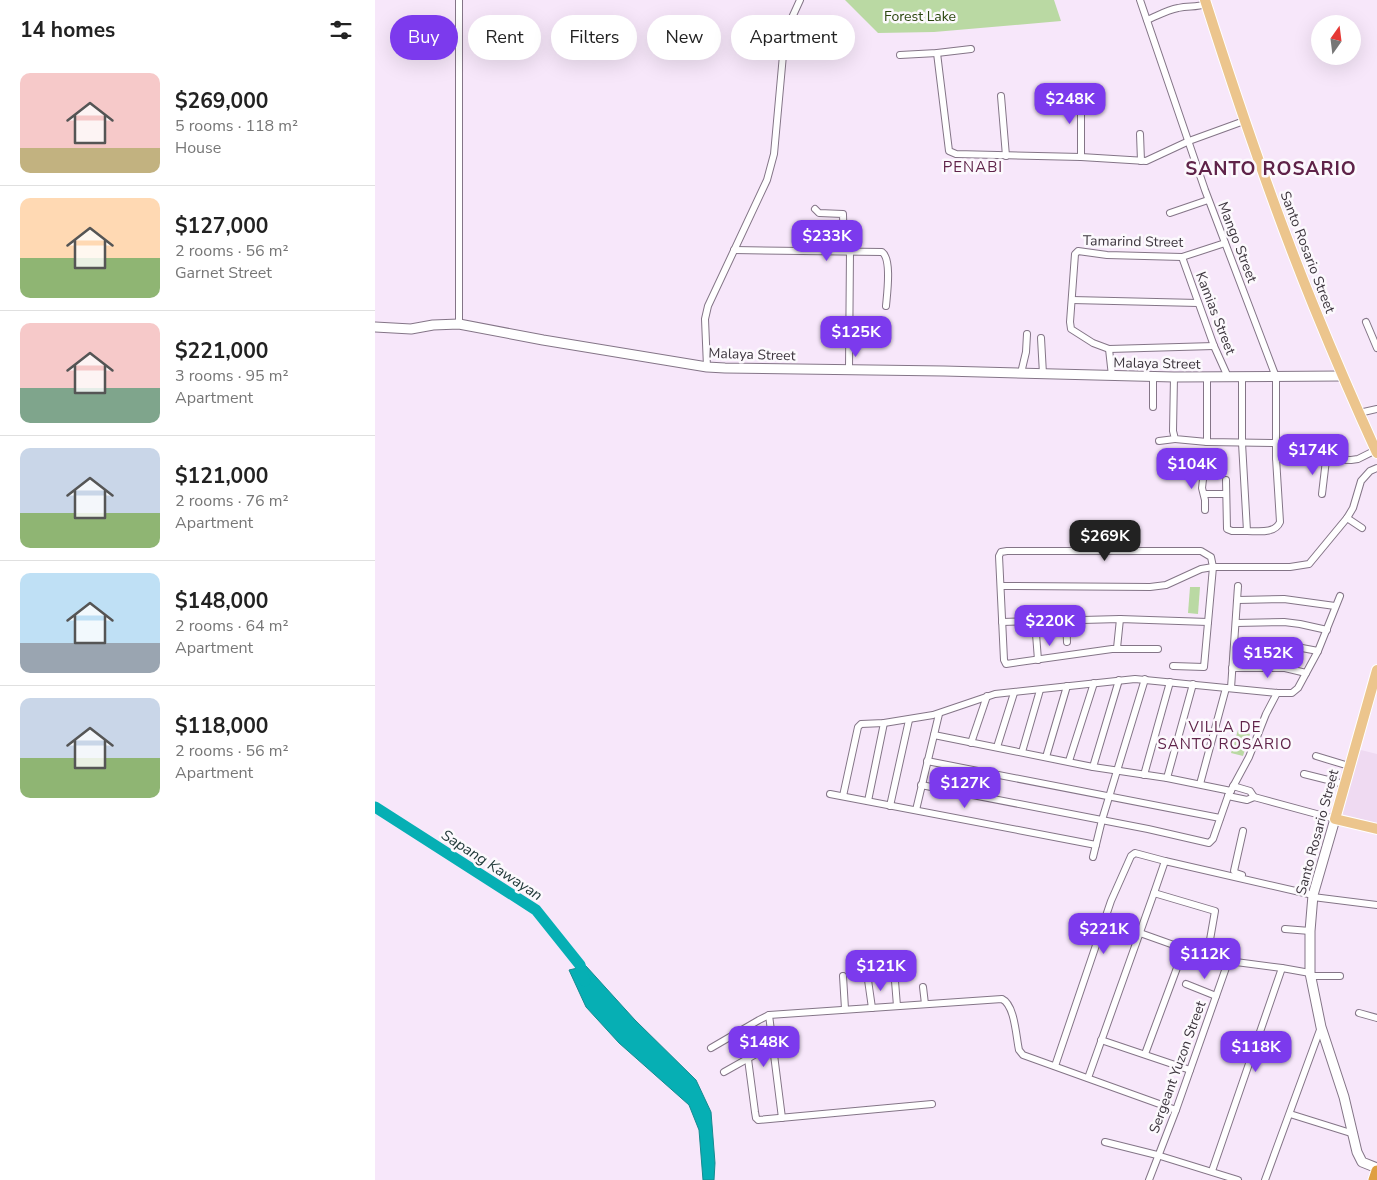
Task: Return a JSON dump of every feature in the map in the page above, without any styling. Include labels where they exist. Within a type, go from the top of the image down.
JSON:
[{"type":"highway","points":[[1374,1180],[1377,1170]]},
{"type":"main road","name":"Santo Rosario Street","points":[[1206,2],[1244,121],[1291,250],[1342,376],[1376,452]]},
{"type":"main road","name":"Santo Rosario Street","points":[[1335,819],[1377,670]]},
{"type":"main road","points":[[1335,819],[1377,829]]},
{"type":"street","points":[[459,0],[459,324]]},
{"type":"street","points":[[707,367],[705,319],[708,306],[767,180],[774,154],[785,33],[800,0]]},
{"type":"street","name":"Mango Street","points":[[1140,0],[1209,200],[1275,377],[1276,458],[1280,522],[1276,529],[1247,531]]},
{"type":"street","points":[[1147,20],[1177,8],[1196,8],[1206,2]]},
{"type":"street","points":[[900,55],[971,49]]},
{"type":"street","points":[[937,53],[949,151],[951,153],[1141,161],[1156,158],[1189,141],[1244,121]]},
{"type":"street","points":[[1081,92],[1081,157]]},
{"type":"street","points":[[1001,96],[1007,156]]},
{"type":"street","points":[[1140,134],[1141,161]]},
{"type":"street","points":[[1169,213],[1209,200]]},
{"type":"street","points":[[815,209],[819,213],[843,214],[847,251],[849,370]]},
{"type":"street","name":"Tamarind Street","points":[[1072,300],[1075,254],[1078,251],[1107,255],[1182,258],[1225,243]]},
{"type":"street","points":[[734,250],[847,251],[877,252],[886,255],[888,262],[887,306]]},
{"type":"street","name":"Kamias Street","points":[[1182,258],[1214,346],[1228,377]]},
{"type":"street","points":[[1199,303],[1072,300],[1071,329],[1093,344],[1109,349],[1214,346]]},
{"type":"street","points":[[1366,322],[1377,348]]},
{"type":"street","name":"Malaya Street","points":[[375,328],[411,329],[433,325],[459,324],[707,367],[1242,378],[1342,376]]},
{"type":"street","points":[[1021,373],[1027,352],[1027,334]]},
{"type":"street","points":[[1041,338],[1043,374]]},
{"type":"street","points":[[1109,349],[1113,376]]},
{"type":"street","points":[[1153,376],[1153,407]]},
{"type":"street","points":[[1174,377],[1173,431],[1175,439]]},
{"type":"street","points":[[1207,377],[1207,442]]},
{"type":"street","points":[[1226,480],[1227,529],[1247,531],[1242,443],[1242,378]]},
{"type":"street","points":[[1359,413],[1377,409]]},
{"type":"street","points":[[1159,441],[1175,439],[1207,442],[1276,443]]},
{"type":"street","points":[[1276,458],[1358,459],[1376,452]]},
{"type":"street","points":[[1321,494],[1326,460]]},
{"type":"street","points":[[1001,586],[1166,586],[1201,569],[1213,567],[1290,567],[1309,564],[1347,518],[1353,508],[1361,481],[1370,471],[1377,468]]},
{"type":"street","points":[[1204,471],[1202,488],[1205,494],[1205,510]]},
{"type":"street","points":[[1205,494],[1226,494]]},
{"type":"street","points":[[1347,518],[1362,528]]},
{"type":"street","points":[[1158,649],[1117,648],[1009,664],[1005,663],[999,556],[1001,552],[1201,551],[1211,557],[1213,567],[1203,667],[1173,666]]},
{"type":"street","points":[[1200,784],[1232,668],[1238,586]]},
{"type":"street","points":[[843,796],[859,725],[909,720],[939,714],[987,696],[1119,680],[1145,679],[1277,693],[1295,691],[1327,630],[1340,596]]},
{"type":"street","points":[[1238,600],[1284,599],[1335,606]]},
{"type":"street","points":[[1002,622],[1120,619],[1208,622]]},
{"type":"street","points":[[1117,648],[1120,619]]},
{"type":"street","points":[[1066,620],[1067,642]]},
{"type":"street","points":[[1035,621],[1038,660]]},
{"type":"street","points":[[1235,622],[1284,622],[1327,630]]},
{"type":"street","points":[[1234,646],[1286,645],[1317,651]]},
{"type":"street","points":[[1232,668],[1285,668],[1306,673]]},
{"type":"street","points":[[1093,857],[1102,820],[1145,679]]},
{"type":"street","points":[[1093,767],[1119,680]]},
{"type":"street","points":[[1144,774],[1170,682]]},
{"type":"street","points":[[1069,761],[1094,683]]},
{"type":"street","points":[[1167,778],[1193,684]]},
{"type":"street","points":[[1046,758],[1067,686]]},
{"type":"street","points":[[1022,752],[1040,690]]},
{"type":"street","points":[[997,747],[1014,693]]},
{"type":"street","points":[[921,785],[1209,843],[1277,693]]},
{"type":"street","points":[[971,743],[987,696]]},
{"type":"street","points":[[915,810],[939,714]]},
{"type":"street","points":[[890,806],[909,720]]},
{"type":"street","points":[[868,801],[884,723]]},
{"type":"street","points":[[934,735],[1093,767],[1167,778],[1231,791],[1250,791],[1254,797]]},
{"type":"street","points":[[1316,756],[1349,766]]},
{"type":"street","points":[[927,761],[1219,818]]},
{"type":"street","points":[[1304,774],[1345,784]]},
{"type":"street","points":[[1231,791],[1247,800],[1254,797],[1335,819]]},
{"type":"street","points":[[830,794],[1096,845]]},
{"type":"street","name":"Santo Rosario Street","points":[[1335,819],[1313,896],[1310,931],[1310,975],[1321,1027],[1344,1097],[1359,1158],[1362,1162],[1377,1170]]},
{"type":"street","points":[[1243,832],[1234,871],[1236,874],[1245,876],[1245,879]]},
{"type":"street","points":[[1055,1066],[1111,901],[1131,856],[1135,852],[1165,861],[1313,896],[1377,905]]},
{"type":"street","points":[[1088,1078],[1165,861]]},
{"type":"street","points":[[1154,894],[1215,911],[1207,957]]},
{"type":"street","points":[[1285,929],[1310,931]]},
{"type":"street","points":[[1140,933],[1207,957],[1228,962],[1283,968],[1310,975],[1340,976]]},
{"type":"street","points":[[1145,1054],[1184,949]]},
{"type":"street","name":"Sergeant Yuzon Street","points":[[1149,1180],[1157,1155],[1176,1110],[1228,962]]},
{"type":"street","points":[[1212,1171],[1283,968]]},
{"type":"street","points":[[843,976],[845,1009]]},
{"type":"street","points":[[868,980],[872,1008]]},
{"type":"street","points":[[895,981],[897,1006]]},
{"type":"street","points":[[1186,984],[1216,996]]},
{"type":"street","points":[[923,987],[925,1004]]},
{"type":"street","points":[[711,1048],[769,1016],[997,999],[1006,1001],[1011,1008],[1021,1053],[1176,1110]]},
{"type":"street","points":[[1359,1013],[1377,1018]]},
{"type":"street","points":[[769,1016],[782,1118]]},
{"type":"street","points":[[1265,1180],[1321,1027]]},
{"type":"street","points":[[1101,1040],[1190,1070]]},
{"type":"street","points":[[724,1072],[772,1045]]},
{"type":"street","points":[[747,1059],[756,1118],[758,1120],[932,1104]]},
{"type":"street","points":[[1290,1114],[1354,1134]]},
{"type":"street","points":[[1105,1142],[1157,1155],[1238,1180]]},
{"type":"shaded area","points":[[1357,749],[1377,754],[1377,823],[1341,814]]},
{"type":"green space","name":"Forest Lake","points":[[845,0],[1054,0],[1061,21],[934,32],[878,33]]},
{"type":"green space","points":[[1190,587],[1200,587],[1198,614],[1188,613]]},
{"type":"green space","points":[[1238,730],[1250,734],[1243,756],[1231,753]]},
{"type":"water","points":[[586,966],[635,1020],[696,1080],[711,1112],[715,1163],[714,1180],[703,1180],[699,1130],[689,1105],[619,1043],[586,1007],[569,970]]},
{"type":"waterway","name":"Sapang Kawayan","points":[[375,807],[536,910],[580,965],[585,981]]},
{"type":"district","name":"PENABI","points":[[973,167]]},
{"type":"district","name":"SANTO ROSARIO","points":[[1271,168]]},
{"type":"district","name":"VILLA DE SANTO ROSARIO","points":[[1225,736]]}]
